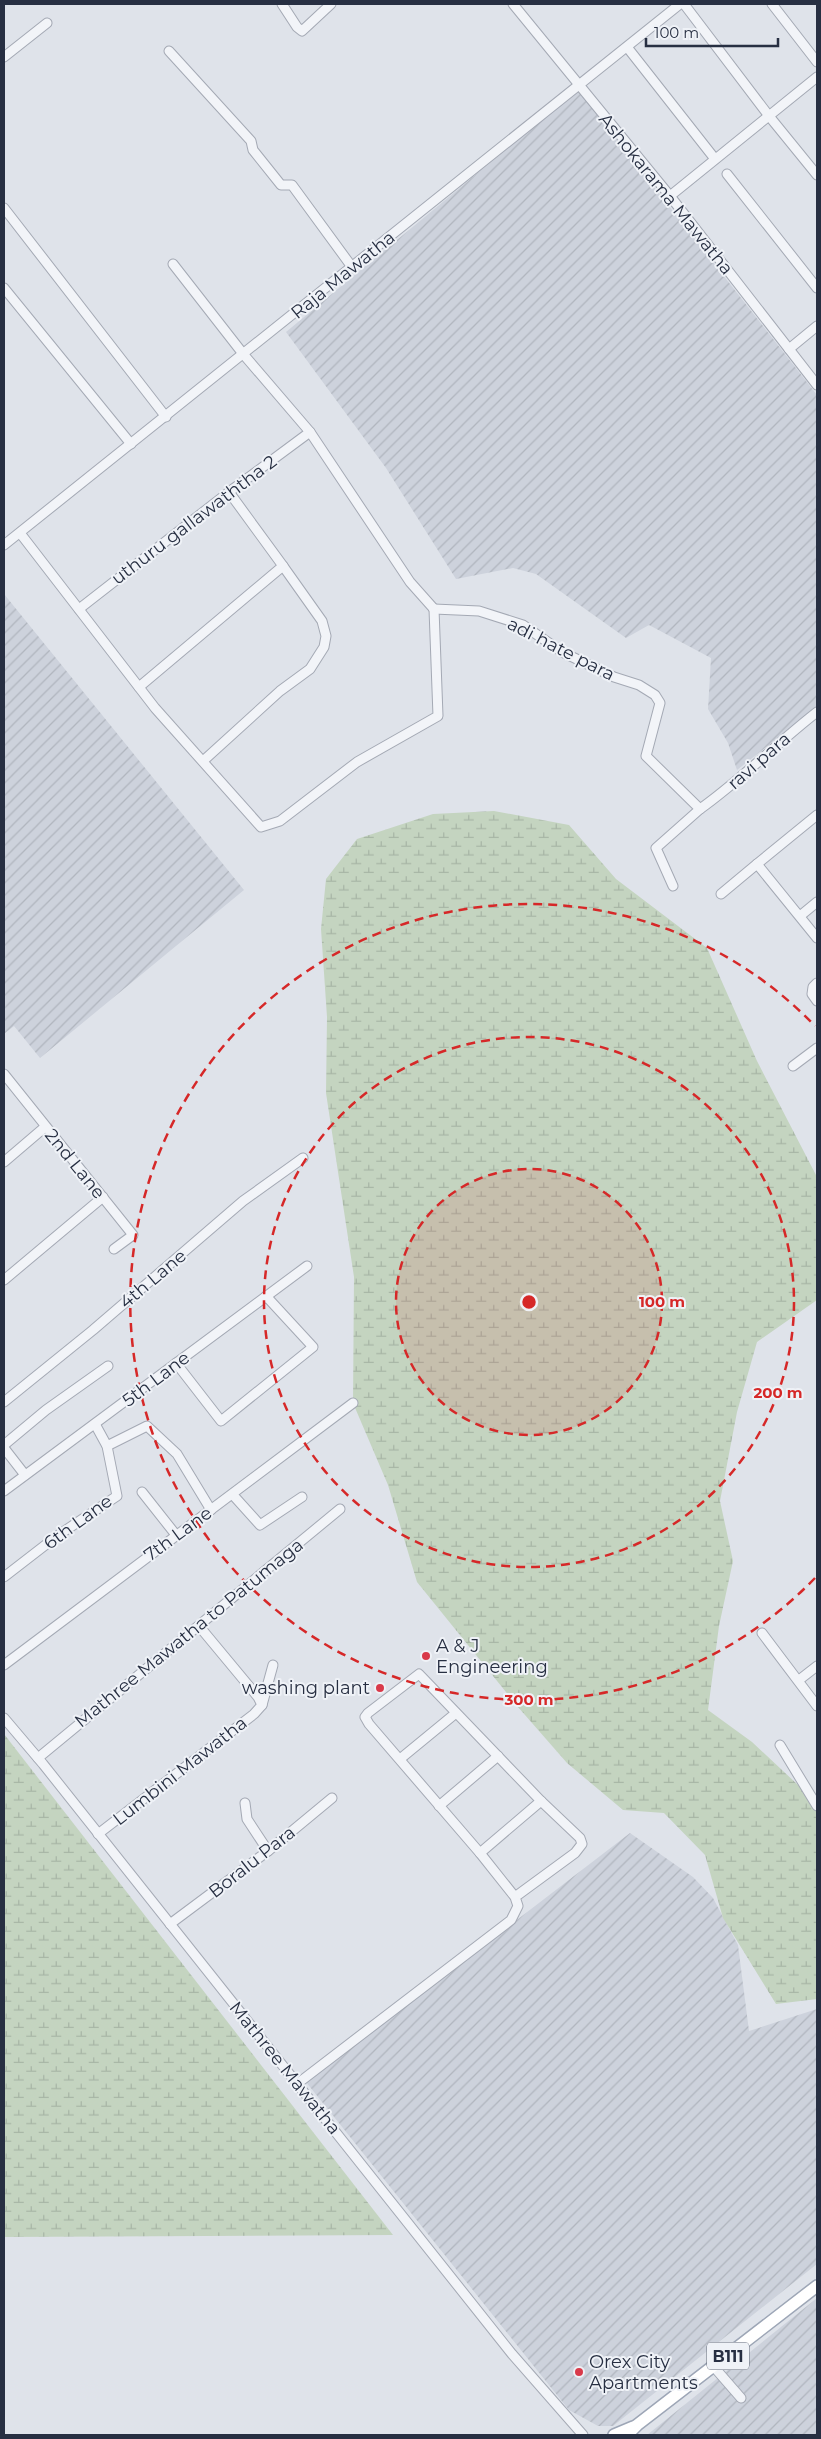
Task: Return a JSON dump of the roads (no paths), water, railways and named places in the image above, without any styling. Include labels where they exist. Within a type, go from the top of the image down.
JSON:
[{"type":"main road","name":"B111","points":[[627,2435],[637,2425],[817,2286]]},
{"type":"main road","name":"B111","points":[[614,2435],[637,2425]]},
{"type":"street","points":[[282,4],[297,27],[302,31],[331,4]]},
{"type":"street","name":"Ashokarama Mawatha","points":[[513,4],[670,196],[817,385]]},
{"type":"street","points":[[682,4],[817,175]]},
{"type":"street","name":"Raja Mawatha","points":[[4,545],[682,4]]},
{"type":"street","points":[[772,4],[817,62]]},
{"type":"street","points":[[4,57],[47,23]]},
{"type":"street","points":[[628,47],[715,159]]},
{"type":"street","points":[[168,51],[251,141],[253,150],[282,184],[292,185],[352,267]]},
{"type":"street","points":[[670,196],[817,77]]},
{"type":"street","points":[[727,174],[817,288]]},
{"type":"street","points":[[4,208],[166,417]]},
{"type":"street","points":[[20,532],[139,687],[261,827],[280,821],[357,762],[438,716],[434,609],[410,582],[310,432],[244,354],[173,264]]},
{"type":"street","points":[[4,288],[131,444]]},
{"type":"street","points":[[789,349],[817,326]]},
{"type":"street","name":"uthuru gallawaththa 2","points":[[79,609],[229,492],[310,432]]},
{"type":"street","points":[[203,761],[280,691],[310,669],[324,648],[326,636],[322,621],[229,492]]},
{"type":"street","points":[[139,687],[283,566]]},
{"type":"street","name":"adi hate para","points":[[434,609],[479,611],[523,625],[562,652],[614,677],[639,685],[655,695],[660,703],[646,756],[700,809]]},
{"type":"street","name":"ravi para","points":[[700,809],[721,794],[779,742],[817,712]]},
{"type":"street","points":[[673,886],[656,848],[700,809]]},
{"type":"street","points":[[721,894],[817,815]]},
{"type":"street","points":[[757,864],[817,938]]},
{"type":"street","points":[[800,916],[817,902]]},
{"type":"street","points":[[817,983],[813,987],[812,994],[817,1001]]},
{"type":"street","points":[[793,1066],[817,1048]]},
{"type":"street","name":"2nd Lane","points":[[4,1074],[132,1235],[114,1250]]},
{"type":"street","points":[[4,1162],[45,1127]]},
{"type":"street","name":"4th Lane","points":[[4,1402],[94,1330],[244,1201],[303,1158]]},
{"type":"street","points":[[4,1280],[102,1197]]},
{"type":"street","name":"5th Lane","points":[[4,1491],[307,1266]]},
{"type":"street","points":[[176,1364],[221,1421],[313,1347],[266,1296]]},
{"type":"street","points":[[25,1475],[4,1447],[53,1404],[108,1366]]},
{"type":"street","name":"7th Lane","points":[[4,1665],[176,1535],[233,1495],[353,1403]]},
{"type":"street","name":"6th Lane","points":[[4,1577],[58,1536],[117,1496],[107,1446],[95,1424]]},
{"type":"street","points":[[107,1446],[146,1426],[176,1454],[211,1510]]},
{"type":"street","points":[[142,1492],[176,1535]]},
{"type":"street","points":[[233,1495],[260,1526],[302,1496]]},
{"type":"street","name":"Mathree Mawatha to Patumaga","points":[[38,1758],[340,1509]]},
{"type":"street","name":"Lumbini Mawatha","points":[[98,1834],[254,1714],[262,1705],[247,1682],[199,1626]]},
{"type":"street","points":[[762,1633],[817,1706]]},
{"type":"street","points":[[262,1705],[273,1665]]},
{"type":"street","points":[[799,1680],[817,1666]]},
{"type":"street","points":[[297,2084],[511,1920],[518,1906],[515,1897],[480,1852],[365,1717],[419,1674],[541,1801],[580,1838],[582,1844],[575,1853],[515,1897]]},
{"type":"street","points":[[400,1759],[456,1713]]},
{"type":"street","name":"Mathree Mawatha","points":[[4,1718],[566,2418]]},
{"type":"street","points":[[780,1745],[817,1806]]},
{"type":"street","points":[[439,1806],[498,1756]]},
{"type":"street","name":"Boralu Para","points":[[170,1924],[268,1851],[332,1798]]},
{"type":"street","points":[[480,1852],[541,1801]]},
{"type":"street","points":[[244,1803],[248,1819],[268,1851]]},
{"type":"street","points":[[714,2367],[741,2398]]},
{"type":"street","points":[[566,2418],[573,2435]]},
{"type":"street","points":[[566,2418],[583,2435]]},
{"type":"place","name":"A & J Engineering","points":[[426,1656]]},
{"type":"place","name":"washing plant","points":[[380,1688]]},
{"type":"place","name":"Orex City Apartments","points":[[579,2372]]}]
